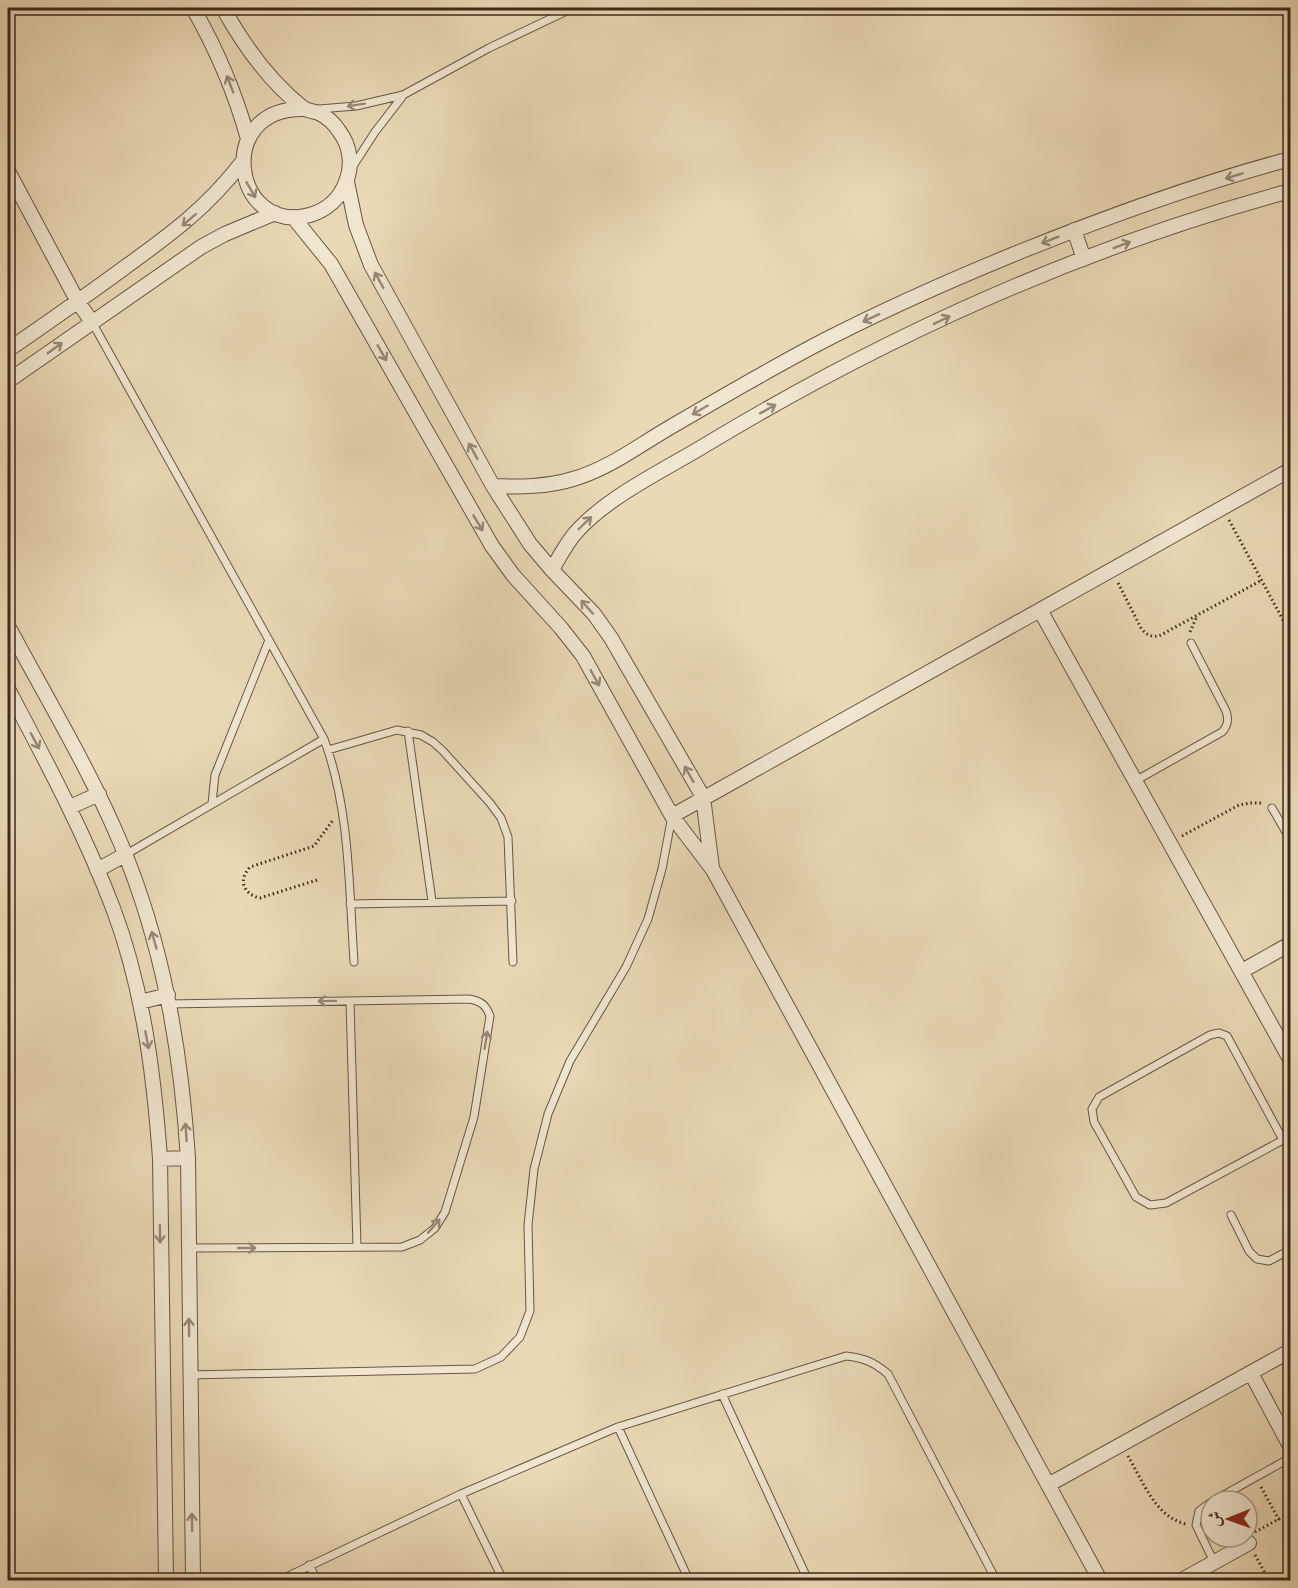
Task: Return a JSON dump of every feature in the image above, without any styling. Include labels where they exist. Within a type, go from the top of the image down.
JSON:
[{"type":"street","points":[[193,8],[223,65],[248,139]]},
{"type":"street","points":[[223,8],[266,70],[306,109],[329,120],[344,137],[348,148],[348,176],[356,225],[371,265],[510,516],[552,570],[594,614],[611,638],[703,798],[713,870]]},
{"type":"street","points":[[306,109],[282,111],[271,115],[254,130],[248,139],[243,161],[244,174],[251,192],[264,206],[275,213],[305,216],[326,208],[335,201],[348,176]]},
{"type":"street","points":[[493,486],[548,485],[600,468],[831,337],[951,280],[1074,230],[1175,194],[1290,159]]},
{"type":"street","points":[[8,350],[78,302],[185,223],[219,191],[243,161]]},
{"type":"street","points":[[8,171],[78,302],[92,322]]},
{"type":"street","points":[[552,570],[573,536],[595,513],[615,499],[731,430],[844,367],[963,310],[1084,259],[1174,226],[1290,190]]},
{"type":"street","points":[[8,381],[201,247],[275,213]]},
{"type":"street","points":[[293,216],[331,264],[492,546],[513,575],[583,656],[672,816],[713,870],[1100,1581]]},
{"type":"street","points":[[1074,230],[1084,259]]},
{"type":"street","points":[[672,816],[1290,470]]},
{"type":"street","points":[[1040,610],[1290,1059]]},
{"type":"street","points":[[8,626],[99,794],[125,855],[150,927],[169,999],[183,1093],[188,1158],[189,1375],[194,1581]]},
{"type":"street","points":[[8,689],[70,807],[113,908],[140,1002],[150,1054],[160,1159],[166,1581]]},
{"type":"street","points":[[70,807],[99,794]]},
{"type":"street","points":[[97,870],[125,855]]},
{"type":"street","points":[[1242,971],[1290,944]]},
{"type":"street","points":[[140,1002],[169,999]]},
{"type":"street","points":[[160,1159],[188,1158]]},
{"type":"street","points":[[1048,1485],[1290,1351]]},
{"type":"street","points":[[1251,1373],[1290,1446]]},
{"type":"street","points":[[164,1448],[191,1448]]},
{"type":"street","points":[[1182,1581],[1237,1549]]},
{"type":"lane","points":[[306,109],[356,106],[403,95],[489,48],[573,8]]},
{"type":"lane","points":[[348,176],[375,132],[403,95]]},
{"type":"lane","points":[[92,322],[324,739],[345,827],[354,962]]},
{"type":"lane","points":[[212,803],[215,775],[269,640]]},
{"type":"lane","points":[[1136,781],[1222,732],[1228,723],[1226,711],[1191,643]]},
{"type":"lane","points":[[328,750],[397,730],[422,735],[433,742],[501,818],[508,837],[513,962]]},
{"type":"lane","points":[[408,731],[432,901]]},
{"type":"lane","points":[[125,855],[324,739]]},
{"type":"lane","points":[[1272,808],[1290,839]]},
{"type":"lane","points":[[189,1375],[475,1369],[501,1357],[520,1337],[530,1311],[528,1226],[534,1169],[548,1114],[570,1061],[626,967],[648,919],[662,869],[672,816]]},
{"type":"lane","points":[[350,904],[512,901]]},
{"type":"lane","points":[[169,999],[350,1001],[469,999],[478,1001],[486,1007],[490,1016],[474,1118],[445,1212],[435,1228],[420,1240],[402,1247],[188,1248]]},
{"type":"lane","points":[[350,1001],[357,1247]]},
{"type":"lane","points":[[1283,1140],[1227,1036],[1219,1033],[1210,1035],[1099,1097],[1092,1109],[1094,1122],[1136,1197],[1150,1205],[1166,1203],[1283,1140],[1290,1135]]},
{"type":"lane","points":[[1231,1215],[1249,1251],[1257,1259],[1269,1261],[1290,1250]]},
{"type":"lane","points":[[280,1581],[309,1565],[461,1494],[618,1426],[846,1356],[861,1358],[876,1364],[888,1374],[996,1581]]},
{"type":"lane","points":[[723,1394],[808,1581]]},
{"type":"lane","points":[[618,1426],[689,1581]]},
{"type":"lane","points":[[1235,1489],[1290,1458]]},
{"type":"lane","points":[[461,1494],[503,1581]]},
{"type":"lane","points":[[1199,1510],[1196,1525],[1214,1562]]},
{"type":"lane","points":[[309,1565],[317,1581]]},
{"type":"path","points":[[1223,508],[1290,633]]},
{"type":"path","points":[[1111,570],[1141,628],[1149,635],[1160,636],[1262,580]]},
{"type":"path","points":[[1191,643],[1190,628],[1198,615]]},
{"type":"path","points":[[1170,843],[1239,805],[1262,802],[1272,808]]},
{"type":"path","points":[[317,880],[260,898],[251,896],[245,890],[243,882],[244,873],[250,867],[314,846],[341,809]]},
{"type":"path","points":[[1121,1444],[1162,1512],[1178,1522],[1196,1525]]},
{"type":"path","points":[[1256,1477],[1279,1520]]},
{"type":"path","points":[[1259,1529],[1290,1513]]},
{"type":"path","points":[[1251,1549],[1269,1581]]}]
